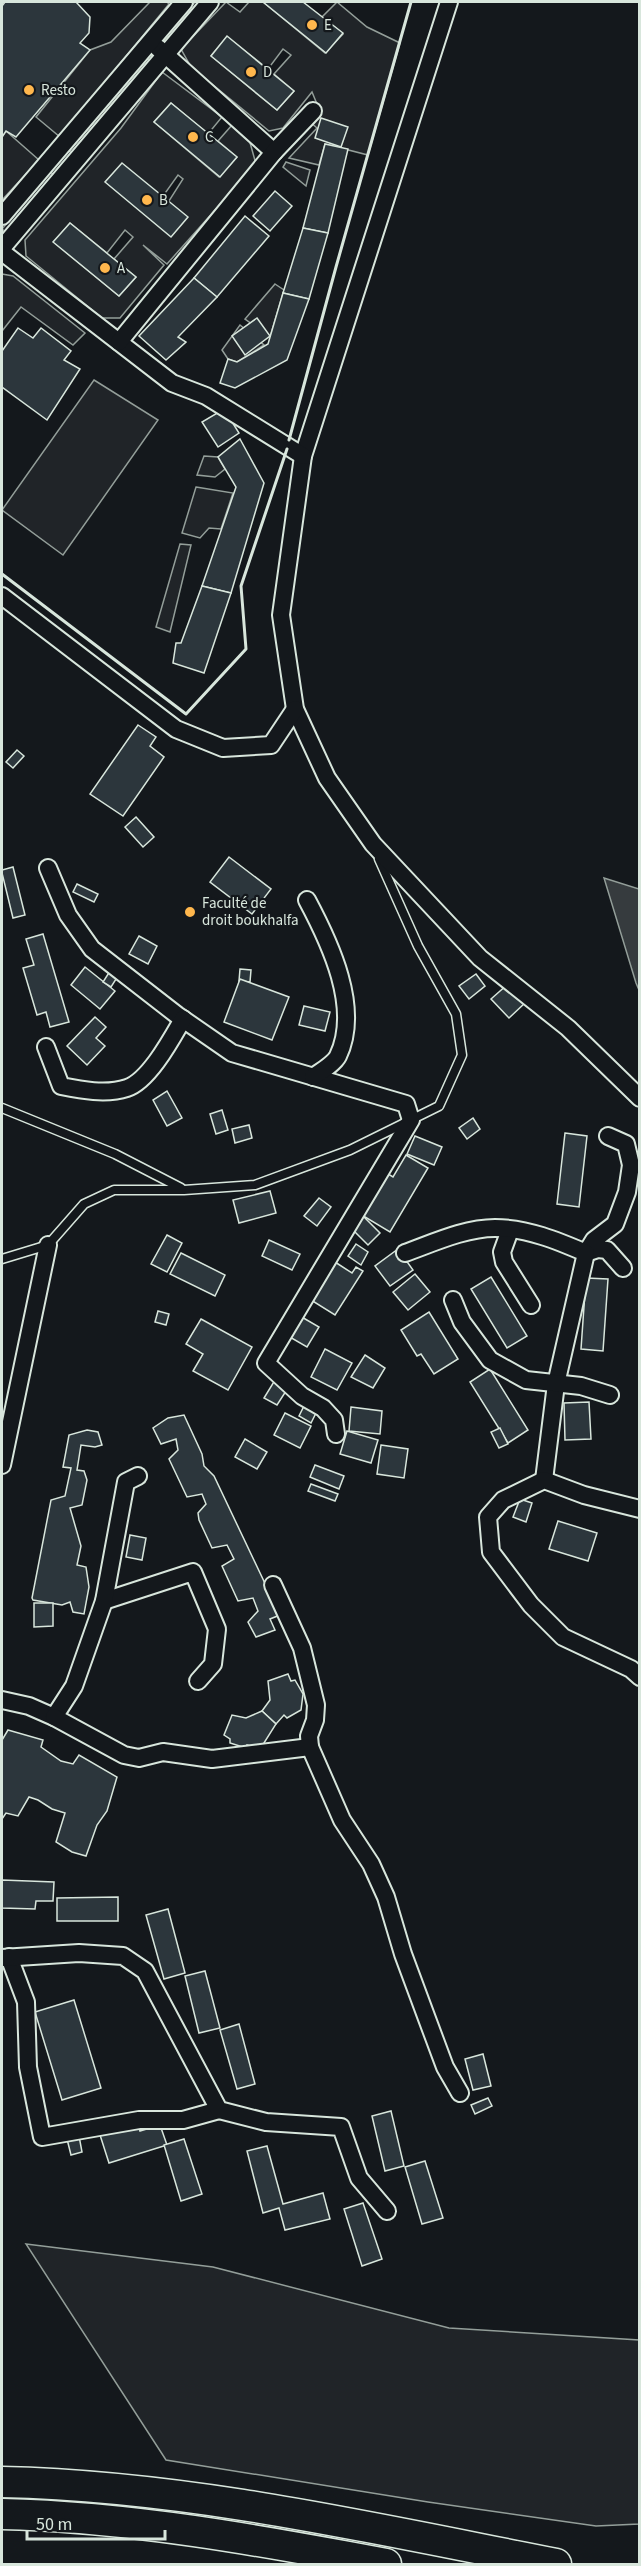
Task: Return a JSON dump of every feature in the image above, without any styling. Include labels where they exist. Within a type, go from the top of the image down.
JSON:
[{"type":"highway","points":[[2,2481],[99,2487],[216,2499],[556,2565]]},
{"type":"highway","points":[[2,2514],[91,2519],[206,2531],[386,2565]]},
{"type":"street","points":[[2,216],[184,2]]},
{"type":"street","points":[[210,2],[2,250],[172,383],[206,396],[303,456]]},
{"type":"street","points":[[449,2],[303,456],[281,615],[295,709],[327,778],[373,844],[480,958],[568,1028],[639,1098]]},
{"type":"street","points":[[150,42],[274,152]]},
{"type":"street","points":[[119,342],[274,152],[313,111]]},
{"type":"street","points":[[2,596],[176,729],[223,748],[271,745],[295,709]]},
{"type":"street","points":[[48,868],[68,915],[92,949],[183,1019],[232,1053],[406,1104],[411,1120],[266,1363],[302,1396],[323,1408],[334,1420],[336,1434]]},
{"type":"street","points":[[307,900],[326,936],[340,976],[347,1023],[337,1058],[313,1077]]},
{"type":"street","points":[[46,1047],[61,1086],[91,1092],[128,1088],[156,1064],[183,1019]]},
{"type":"street","points":[[544,1480],[556,1384],[585,1253],[594,1240],[615,1224],[627,1192],[632,1165],[626,1144],[608,1136]]},
{"type":"street","points":[[405,1252],[465,1233],[495,1228],[533,1233],[585,1253],[598,1249],[607,1250],[623,1268]]},
{"type":"street","points":[[510,1230],[502,1252],[504,1263],[531,1305]]},
{"type":"street","points":[[2,1465],[48,1245]]},
{"type":"street","points":[[453,1300],[462,1322],[490,1360],[526,1380],[581,1386],[610,1395]]},
{"type":"street","points":[[54,1717],[74,1686],[105,1601],[126,1482],[138,1476]]},
{"type":"street","points":[[639,1509],[584,1495],[544,1480],[503,1500],[488,1517],[491,1552],[531,1605],[563,1637],[632,1669],[639,1677]]},
{"type":"street","points":[[105,1601],[193,1572],[218,1629],[213,1664],[198,1681]]},
{"type":"street","points":[[273,1585],[302,1648],[316,1705],[315,1720],[309,1736],[310,1747],[342,1820],[371,1864],[386,1897],[403,1954],[445,2067],[460,2093]]},
{"type":"street","points":[[2,1700],[29,1706],[124,1755],[139,1758],[164,1752],[212,1759],[310,1747]]},
{"type":"street","points":[[219,2110],[145,1971],[123,1956],[79,1953],[5,1958],[26,2002],[28,2067],[42,2137],[139,2120],[183,2120],[219,2110],[266,2122],[341,2127],[359,2178],[387,2211]]},
{"type":"lane","points":[[2,1258],[48,1245],[84,1204],[114,1190],[184,1190],[255,1185],[350,1150],[439,1106],[462,1055],[456,1014],[418,946],[373,844]]},
{"type":"lane","points":[[2,1108],[115,1154],[184,1190]]},
{"type":"shaded area","points":[[150,2],[169,4],[60,137],[36,117],[90,50],[111,42]]},
{"type":"shaded area","points":[[195,2],[203,2],[168,43],[164,39]]},
{"type":"shaded area","points":[[226,2],[240,12],[249,2],[263,2],[325,53],[343,34],[322,17],[337,2],[367,27],[400,43],[368,155],[325,144],[319,165],[289,158],[317,128],[309,121],[319,109],[312,92],[283,128],[269,131],[191,67],[181,49]],"holes":[[[227,37],[268,69],[283,49],[291,55],[274,74],[294,91],[277,110],[211,56]]]},
{"type":"shaded area","points":[[147,59],[151,61],[75,155],[69,151]]},
{"type":"shaded area","points":[[162,72],[222,117],[208,134],[171,103],[154,122],[219,177],[237,157],[218,141],[232,125],[249,139],[256,164],[167,264],[143,245],[164,265],[120,318],[102,318],[26,256],[25,240],[121,128]],"holes":[[[178,175],[183,179],[169,201],[163,196]],[[70,223],[107,253],[125,230],[133,237],[114,259],[136,277],[119,296],[54,242]]]},
{"type":"shaded area","points":[[6,131],[39,160],[2,200],[2,137]]},
{"type":"shaded area","points":[[286,162],[310,170],[306,186],[283,167]]},
{"type":"shaded area","points":[[49,172],[56,175],[6,232],[2,229]]},
{"type":"shaded area","points":[[2,274],[13,276],[85,333],[73,345],[21,307],[2,331]]},
{"type":"shaded area","points":[[275,284],[284,290],[270,337],[245,319]]},
{"type":"shaded area","points":[[240,325],[264,345],[237,362],[228,359],[222,350]]},
{"type":"shaded area","points":[[94,380],[158,420],[63,555],[2,510]]},
{"type":"shaded area","points":[[204,456],[218,457],[225,469],[215,477],[197,475]]},
{"type":"shaded area","points":[[196,487],[233,493],[221,529],[209,528],[200,538],[182,533]]},
{"type":"shaded area","points":[[180,544],[191,545],[170,632],[156,627]]},
{"type":"shaded area","points":[[604,878],[639,889],[639,990],[636,983]]},
{"type":"shaded area","points":[[26,2244],[213,2267],[449,2328],[639,2340],[639,2524],[596,2526],[166,2460]]},
{"type":"building","name":"Resto","points":[[5,2],[76,2],[90,17],[89,33],[80,43],[90,50],[16,137],[6,131],[2,137],[2,6]]},
{"type":"building","name":"E","points":[[263,2],[303,2],[343,33],[326,53]]},
{"type":"building","name":"D","points":[[227,36],[294,91],[277,110],[211,56]]},
{"type":"building","name":"C","points":[[171,103],[237,157],[220,177],[154,122]]},
{"type":"building","points":[[321,118],[348,127],[341,147],[315,138]]},
{"type":"building","points":[[325,144],[348,149],[328,233],[303,228]]},
{"type":"building","name":"B","points":[[122,163],[188,217],[171,237],[105,182]]},
{"type":"building","points":[[275,191],[292,206],[270,231],[253,216]]},
{"type":"building","points":[[245,216],[269,236],[217,297],[194,278]]},
{"type":"building","name":"A","points":[[70,223],[136,277],[119,296],[53,242]]},
{"type":"building","points":[[303,228],[328,233],[309,299],[283,293]]},
{"type":"building","points":[[194,278],[217,297],[178,337],[186,342],[166,360],[139,336]]},
{"type":"building","points":[[283,293],[309,299],[287,360],[235,388],[220,383],[228,359],[237,362],[268,344]]},
{"type":"building","points":[[257,318],[270,336],[245,355],[232,336]]},
{"type":"building","points":[[18,328],[33,338],[41,328],[71,351],[64,360],[80,369],[47,420],[2,387],[2,351]]},
{"type":"building","points":[[224,409],[239,433],[218,447],[202,422]]},
{"type":"building","points":[[240,439],[264,483],[231,593],[202,586],[236,487],[218,457]]},
{"type":"building","points":[[202,586],[231,593],[204,673],[173,663],[176,643],[181,643]]},
{"type":"building","points":[[138,725],[156,737],[150,746],[164,757],[123,816],[90,794]]},
{"type":"building","points":[[17,750],[24,756],[13,768],[6,762]]},
{"type":"building","points":[[136,817],[154,837],[143,847],[125,827]]},
{"type":"building","points":[[229,857],[271,889],[252,914],[210,882]]},
{"type":"building","points":[[13,867],[25,915],[13,918],[2,870]]},
{"type":"building","points":[[77,884],[98,894],[94,902],[73,892]]},
{"type":"building","points":[[43,934],[69,1022],[50,1027],[46,1012],[37,1015],[23,968],[34,965],[26,939]]},
{"type":"building","points":[[139,936],[157,946],[148,964],[129,954]]},
{"type":"building","points":[[85,967],[115,991],[100,1009],[71,985]]},
{"type":"building","points":[[240,969],[251,970],[250,982],[239,981]]},
{"type":"building","points":[[110,971],[118,976],[111,987],[103,982]]},
{"type":"building","points":[[476,974],[485,986],[469,999],[459,986]]},
{"type":"building","points":[[240,979],[289,997],[272,1040],[224,1022]]},
{"type":"building","points":[[508,984],[526,1002],[509,1018],[491,999]]},
{"type":"building","points":[[304,1006],[330,1012],[325,1031],[299,1025]]},
{"type":"building","points":[[95,1017],[106,1027],[96,1038],[105,1046],[87,1065],[67,1046]]},
{"type":"building","points":[[167,1091],[182,1118],[167,1126],[153,1100]]},
{"type":"building","points":[[222,1110],[228,1130],[216,1134],[210,1114]]},
{"type":"building","points":[[473,1118],[480,1129],[467,1139],[459,1128]]},
{"type":"building","points":[[249,1125],[252,1138],[235,1143],[232,1129]]},
{"type":"building","points":[[565,1133],[587,1136],[579,1207],[557,1204]]},
{"type":"building","points":[[415,1136],[442,1147],[434,1165],[407,1154]]},
{"type":"building","points":[[406,1155],[428,1168],[390,1232],[360,1214],[385,1172],[393,1177]]},
{"type":"building","points":[[270,1191],[276,1213],[239,1223],[233,1200]]},
{"type":"building","points":[[319,1198],[331,1207],[317,1226],[304,1216]]},
{"type":"building","points":[[363,1216],[380,1233],[368,1245],[351,1228]]},
{"type":"building","points":[[167,1235],[182,1243],[167,1272],[151,1264]]},
{"type":"building","points":[[269,1240],[300,1254],[292,1270],[262,1256]]},
{"type":"building","points":[[356,1244],[368,1252],[361,1265],[348,1256]]},
{"type":"building","points":[[398,1249],[413,1270],[390,1286],[375,1266]]},
{"type":"building","points":[[181,1253],[225,1275],[215,1296],[170,1274]]},
{"type":"building","points":[[335,1262],[352,1273],[356,1267],[363,1271],[335,1315],[311,1300]]},
{"type":"building","points":[[415,1274],[430,1292],[408,1310],[393,1292]]},
{"type":"building","points":[[491,1277],[527,1336],[507,1348],[471,1289]]},
{"type":"building","points":[[586,1278],[608,1279],[603,1351],[581,1349]]},
{"type":"building","points":[[158,1311],[169,1314],[166,1325],[155,1322]]},
{"type":"building","points":[[429,1312],[458,1359],[434,1374],[421,1354],[417,1356],[401,1330]]},
{"type":"building","points":[[300,1316],[319,1327],[307,1347],[288,1336]]},
{"type":"building","points":[[201,1319],[252,1347],[228,1390],[193,1371],[203,1354],[186,1344]]},
{"type":"building","points":[[325,1349],[352,1363],[337,1390],[311,1377]]},
{"type":"building","points":[[365,1355],[385,1368],[373,1388],[351,1377]]},
{"type":"building","points":[[490,1369],[528,1430],[508,1443],[470,1382]]},
{"type":"building","points":[[275,1380],[288,1388],[277,1405],[264,1398]]},
{"type":"building","points":[[589,1402],[591,1439],[565,1440],[564,1403]]},
{"type":"building","points":[[305,1404],[317,1411],[311,1423],[299,1416]]},
{"type":"building","points":[[351,1407],[382,1411],[380,1434],[349,1431]]},
{"type":"building","points":[[285,1413],[311,1426],[300,1448],[274,1435]]},
{"type":"building","points":[[184,1415],[202,1454],[204,1466],[214,1476],[280,1615],[270,1619],[275,1630],[256,1637],[248,1622],[258,1611],[253,1598],[238,1601],[222,1566],[234,1559],[227,1545],[212,1548],[199,1520],[198,1513],[206,1504],[202,1494],[187,1497],[169,1459],[178,1450],[176,1439],[161,1444],[153,1428],[168,1418]]},
{"type":"building","points":[[500,1428],[508,1444],[499,1448],[491,1432]]},
{"type":"building","points":[[87,1430],[98,1432],[102,1445],[95,1447],[81,1445],[77,1470],[84,1471],[87,1480],[82,1505],[70,1508],[81,1546],[77,1565],[86,1567],[89,1587],[84,1614],[73,1612],[70,1602],[62,1605],[32,1598],[51,1500],[65,1496],[71,1468],[63,1467],[69,1435]]},
{"type":"building","points":[[347,1431],[378,1440],[371,1463],[340,1454]]},
{"type":"building","points":[[245,1439],[267,1452],[257,1469],[235,1457]]},
{"type":"building","points":[[381,1445],[408,1449],[404,1478],[377,1474]]},
{"type":"building","points":[[315,1465],[344,1476],[339,1489],[310,1477]]},
{"type":"building","points":[[311,1484],[338,1494],[335,1501],[308,1491]]},
{"type":"building","points":[[520,1499],[532,1503],[526,1522],[513,1517]]},
{"type":"building","points":[[558,1521],[597,1533],[588,1561],[549,1549]]},
{"type":"building","points":[[130,1535],[146,1538],[142,1560],[126,1557]]},
{"type":"building","points":[[34,1603],[53,1603],[53,1626],[34,1627]]},
{"type":"building","points":[[288,1674],[291,1681],[295,1680],[303,1694],[301,1710],[287,1718],[284,1715],[276,1724],[262,1711],[270,1700],[268,1681]]},
{"type":"building","points":[[262,1711],[276,1724],[264,1743],[257,1748],[247,1745],[246,1748],[230,1743],[230,1739],[224,1735],[232,1715],[246,1718]]},
{"type":"building","points":[[8,1730],[43,1740],[41,1747],[61,1761],[73,1764],[79,1755],[117,1777],[107,1811],[97,1825],[86,1856],[72,1852],[56,1842],[65,1813],[52,1809],[38,1800],[29,1797],[18,1816],[6,1813],[2,1819],[2,1740]]},
{"type":"building","points":[[2,1880],[54,1882],[53,1901],[36,1901],[35,1909],[2,1908]]},
{"type":"building","points":[[118,1897],[118,1921],[57,1921],[57,1898]]},
{"type":"building","points":[[168,1909],[185,1973],[164,1979],[146,1915]]},
{"type":"building","points":[[205,1971],[220,2028],[199,2033],[185,1976]]},
{"type":"building","points":[[74,2000],[101,2088],[62,2100],[35,2012]]},
{"type":"building","points":[[239,2024],[255,2084],[237,2089],[220,2030]]},
{"type":"building","points":[[483,2054],[491,2086],[473,2090],[465,2059]]},
{"type":"building","points":[[488,2098],[492,2106],[475,2114],[471,2105]]},
{"type":"building","points":[[391,2111],[404,2166],[385,2171],[372,2116]]},
{"type":"building","points":[[138,2124],[140,2131],[160,2125],[167,2145],[109,2163],[100,2135]]},
{"type":"building","points":[[79,2136],[82,2152],[71,2155],[67,2139]]},
{"type":"building","points":[[184,2139],[202,2194],[181,2201],[164,2145]]},
{"type":"building","points":[[267,2146],[283,2204],[323,2193],[330,2219],[285,2230],[279,2208],[263,2213],[247,2151]]},
{"type":"building","points":[[425,2161],[443,2218],[422,2224],[405,2167]]},
{"type":"building","points":[[363,2203],[382,2259],[362,2266],[344,2209]]},
{"type":"wall","points":[[289,440],[411,2]]},
{"type":"wall","points":[[2,574],[186,714],[246,649],[241,586],[287,449]]},
{"type":"place","name":"E","points":[[312,25]]},
{"type":"place","name":"D","points":[[251,72]]},
{"type":"place","name":"Resto","points":[[29,90]]},
{"type":"place","name":"C","points":[[193,137]]},
{"type":"place","name":"B","points":[[147,200]]},
{"type":"place","name":"A","points":[[105,268]]},
{"type":"place","name":"Faculté de droit boukhalfa","points":[[190,912]]}]
